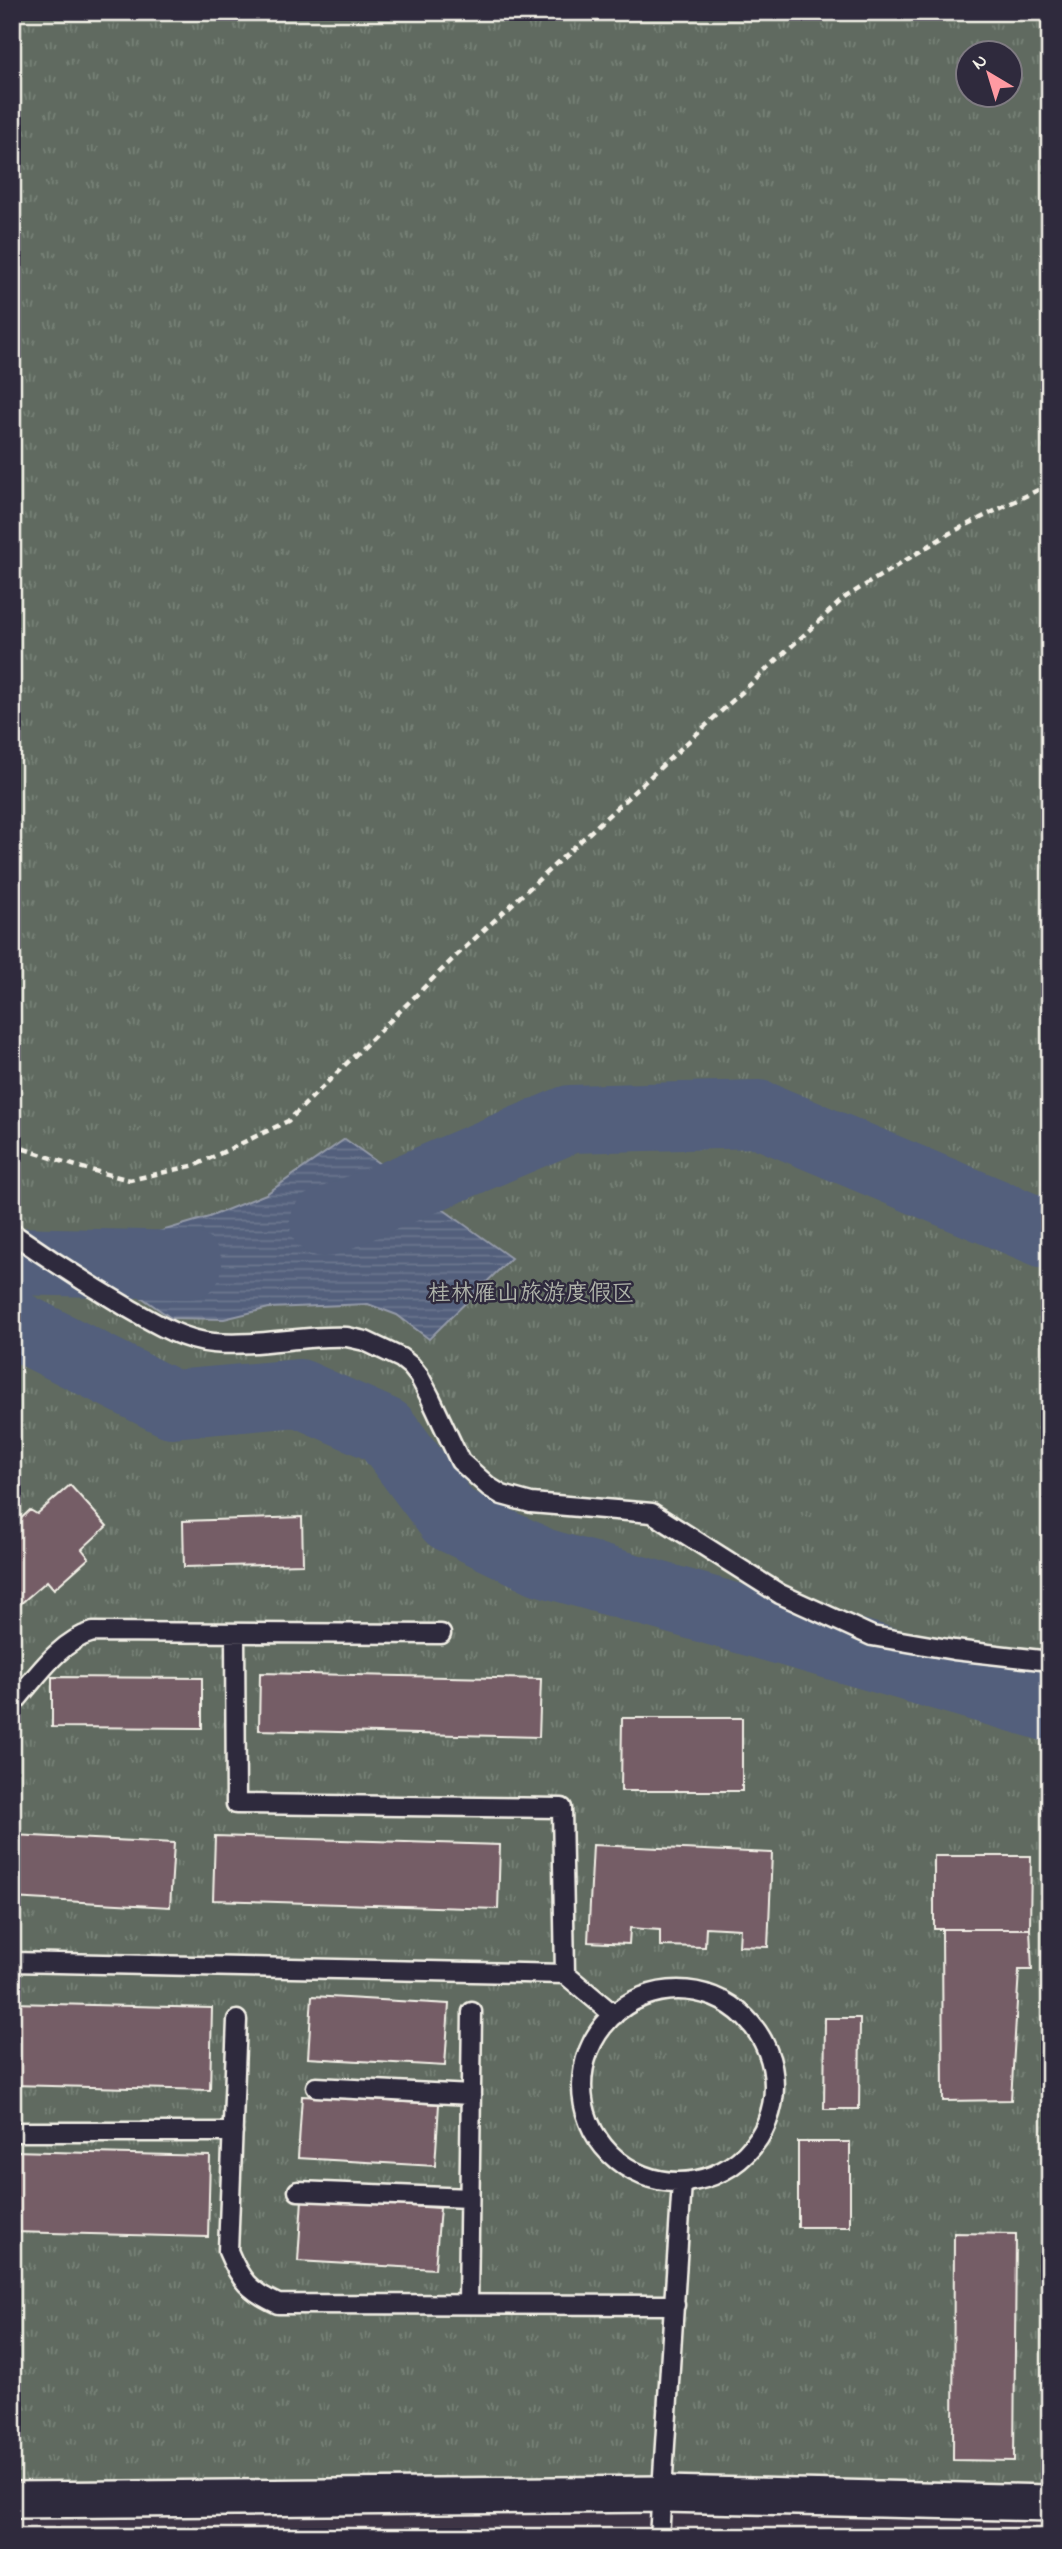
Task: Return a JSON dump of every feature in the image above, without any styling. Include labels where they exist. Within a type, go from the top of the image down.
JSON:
[{"type":"street","points":[[12,2500],[663,2494],[1050,2503]]},
{"type":"lane","points":[[12,1233],[72,1275],[160,1326],[189,1339],[237,1344],[332,1336],[365,1341],[401,1357],[419,1376],[460,1461],[502,1495],[531,1503],[652,1513],[780,1594],[872,1636],[954,1650],[1050,1661]]},
{"type":"lane","points":[[12,1705],[62,1650],[83,1635],[110,1631],[441,1634]]},
{"type":"lane","points":[[235,1634],[236,1804],[562,1808],[565,1974]]},
{"type":"lane","points":[[12,1962],[565,1974],[614,2015]]},
{"type":"lane","points":[[677,1990],[706,1994],[733,2007],[754,2028],[769,2053],[774,2082],[770,2112],[758,2139],[737,2161],[712,2176],[682,2182],[655,2180],[629,2170],[607,2152],[591,2130],[583,2104],[582,2076],[589,2049],[603,2025],[614,2015],[649,1994],[677,1990]]},
{"type":"lane","points":[[468,2304],[472,2012]]},
{"type":"lane","points":[[237,2020],[228,2251],[247,2286],[261,2296],[278,2304],[675,2305]]},
{"type":"lane","points":[[316,2087],[471,2095]]},
{"type":"lane","points":[[12,2132],[233,2132]]},
{"type":"lane","points":[[659,2537],[682,2182]]},
{"type":"lane","points":[[298,2191],[470,2198]]},
{"type":"path","points":[[12,1145],[130,1180],[196,1165],[288,1121],[458,954],[844,598],[950,533],[1050,484]]},
{"type":"green space","name":"桂林雁山旅游度假区","points":[[12,12],[1050,12],[1050,2503],[12,2500]]},
{"type":"water","points":[[345,1139],[511,1258],[429,1339],[397,1315],[368,1304],[269,1308],[224,1319],[171,1318],[63,1242],[155,1233],[209,1217],[266,1194]]},
{"type":"building","points":[[70,1485],[107,1526],[82,1549],[89,1558],[54,1589],[47,1581],[12,1611],[12,1539],[18,1533],[12,1527],[30,1510],[37,1514]]},
{"type":"building","points":[[302,1517],[303,1564],[184,1567],[183,1521]]},
{"type":"building","points":[[260,1673],[541,1679],[539,1737],[259,1730]]},
{"type":"building","points":[[52,1677],[202,1678],[202,1728],[52,1727]]},
{"type":"building","points":[[622,1718],[742,1718],[742,1791],[621,1791]]},
{"type":"building","points":[[12,1835],[174,1843],[170,1907],[12,1898]]},
{"type":"building","points":[[215,1836],[500,1845],[498,1909],[213,1900]]},
{"type":"building","points":[[593,1845],[772,1853],[768,1947],[739,1946],[740,1929],[706,1927],[705,1947],[660,1946],[660,1930],[630,1928],[629,1944],[588,1942]]},
{"type":"building","points":[[934,1856],[1031,1856],[1030,1929],[934,1929]]},
{"type":"building","points":[[942,1929],[1030,1929],[1032,1970],[1019,1970],[1011,2100],[943,2101]]},
{"type":"building","points":[[312,1996],[449,2004],[445,2066],[308,2058]]},
{"type":"building","points":[[12,2003],[212,2008],[210,2090],[12,2085]]},
{"type":"building","points":[[825,2018],[860,2018],[859,2109],[824,2109]]},
{"type":"building","points":[[302,2096],[439,2104],[435,2166],[298,2158]]},
{"type":"building","points":[[798,2142],[850,2142],[850,2227],[798,2227]]},
{"type":"building","points":[[12,2151],[210,2156],[208,2237],[12,2232]]},
{"type":"building","points":[[302,2199],[440,2208],[435,2269],[298,2261]]},
{"type":"building","points":[[954,2233],[1016,2234],[1014,2461],[953,2460]]},
{"type":"waterway","points":[[324,1223],[570,1119],[759,1114],[1050,1236]]},
{"type":"waterway","points":[[12,1261],[188,1265]]},
{"type":"waterway","points":[[12,1323],[172,1404],[299,1393],[385,1431],[450,1518],[542,1562],[1050,1708]]}]
